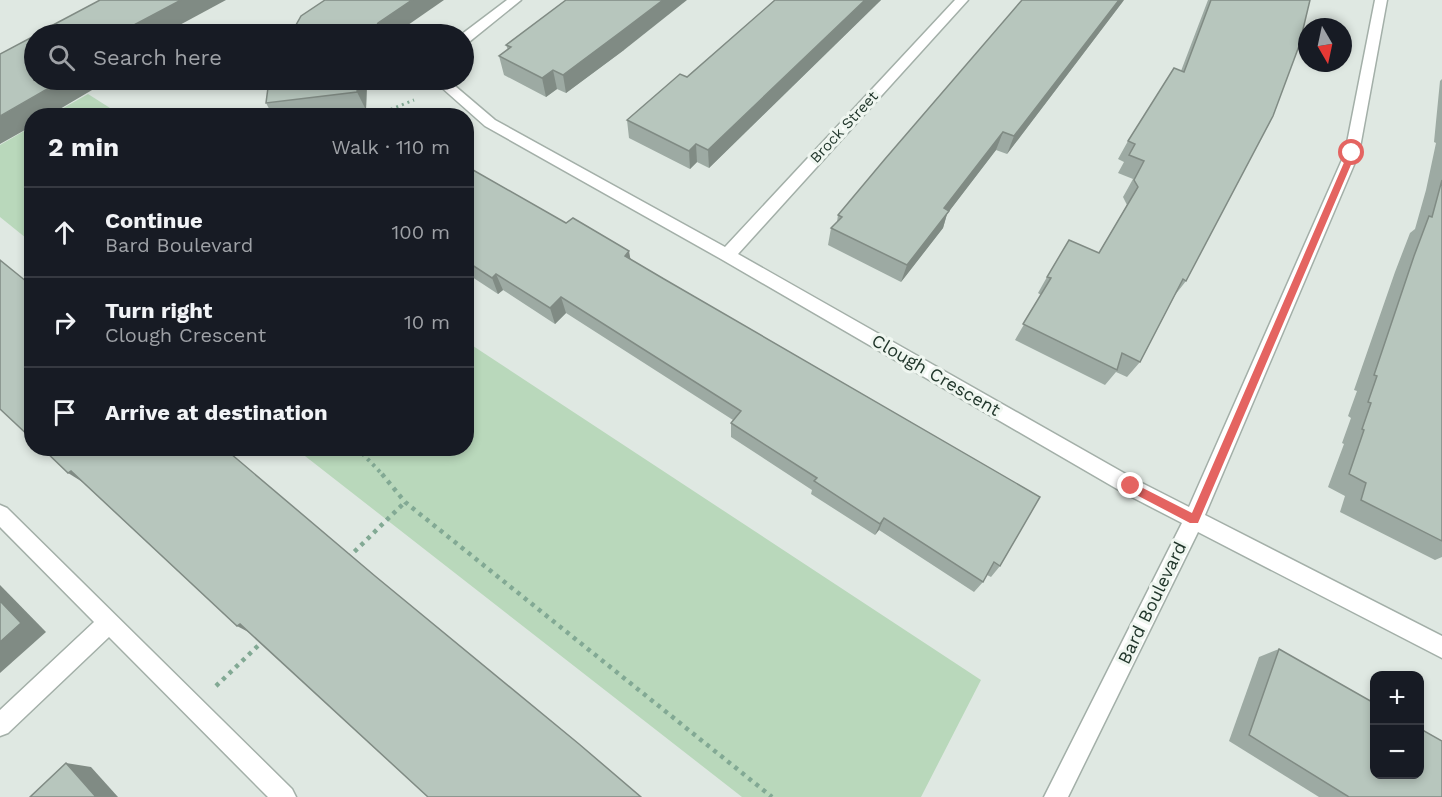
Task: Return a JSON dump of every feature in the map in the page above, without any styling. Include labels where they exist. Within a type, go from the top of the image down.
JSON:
[{"type":"street","points":[[474,31],[515,0]]},
{"type":"street","name":"Brock Street","points":[[727,255],[962,0]]},
{"type":"street","name":"Bard Boulevard","points":[[1056,797],[1194,519],[1352,153],[1381,0]]},
{"type":"street","name":"Clough Crescent","points":[[452,90],[472,108]]},
{"type":"street","name":"Clough Crescent","points":[[474,109],[490,123],[727,255],[1120,481],[1442,647]]},
{"type":"street","points":[[0,514],[108,623],[196,705],[284,797]]},
{"type":"street","points":[[0,725],[108,623]]},
{"type":"path","points":[[394,108],[414,100]]},
{"type":"path","points":[[365,456],[405,502],[772,797]]},
{"type":"path","points":[[340,566],[405,502]]},
{"type":"path","points":[[196,705],[264,639]]},
{"type":"green space","points":[[88,94],[110,108],[63,108]]},
{"type":"green space","points":[[24,131],[24,236],[0,217],[0,145]]},
{"type":"green space","points":[[474,347],[981,680],[921,797],[742,797],[305,456],[474,456]]},
{"type":"building","points":[[100,0],[181,0],[136,24],[55,24]]},
{"type":"building","points":[[325,0],[412,0],[377,24],[297,24],[301,16]]},
{"type":"building","points":[[566,0],[663,0],[563,75],[553,70],[542,78],[499,56],[511,47],[506,45]]},
{"type":"building","points":[[775,0],[865,0],[708,150],[696,144],[689,151],[627,120],[680,74],[687,77]]},
{"type":"building","points":[[1022,0],[1119,0],[1014,136],[1003,132],[944,208],[949,211],[907,265],[831,228],[842,217],[838,215]]},
{"type":"building","points":[[1211,0],[1310,0],[1306,18],[1298,18],[1298,49],[1273,116],[1186,281],[1183,279],[1140,362],[1122,353],[1117,370],[1023,324],[1051,278],[1047,277],[1069,240],[1099,253],[1138,187],[1134,180],[1144,161],[1129,155],[1135,144],[1128,141],[1174,68],[1184,72]]},
{"type":"building","points":[[24,41],[24,90],[46,90],[0,116],[0,54]]},
{"type":"building","points":[[268,90],[357,90],[357,92],[266,103]]},
{"type":"building","points":[[474,171],[566,223],[573,218],[629,251],[625,256],[1040,497],[1000,566],[994,562],[983,582],[884,518],[880,524],[814,481],[817,478],[731,423],[741,411],[561,297],[550,308],[496,274],[492,278],[474,266]]},
{"type":"building","points":[[1442,180],[1442,541],[1361,500],[1366,483],[1349,474],[1371,403],[1368,402],[1377,376],[1374,375],[1414,256],[1429,216],[1432,217]]},
{"type":"building","points":[[0,260],[24,280],[24,432],[0,409]]},
{"type":"building","points":[[50,456],[233,456],[641,797],[428,797],[240,624],[237,626],[71,471],[68,473]]},
{"type":"building","points":[[0,601],[21,623],[0,642]]},
{"type":"building","points":[[1279,649],[1370,701],[1370,779],[1424,779],[1424,731],[1442,741],[1442,797],[1349,797],[1249,735]]},
{"type":"building","points":[[66,763],[96,797],[30,797]]},
{"type":"route","points":[[1131,486],[1194,519],[1352,153]]}]
